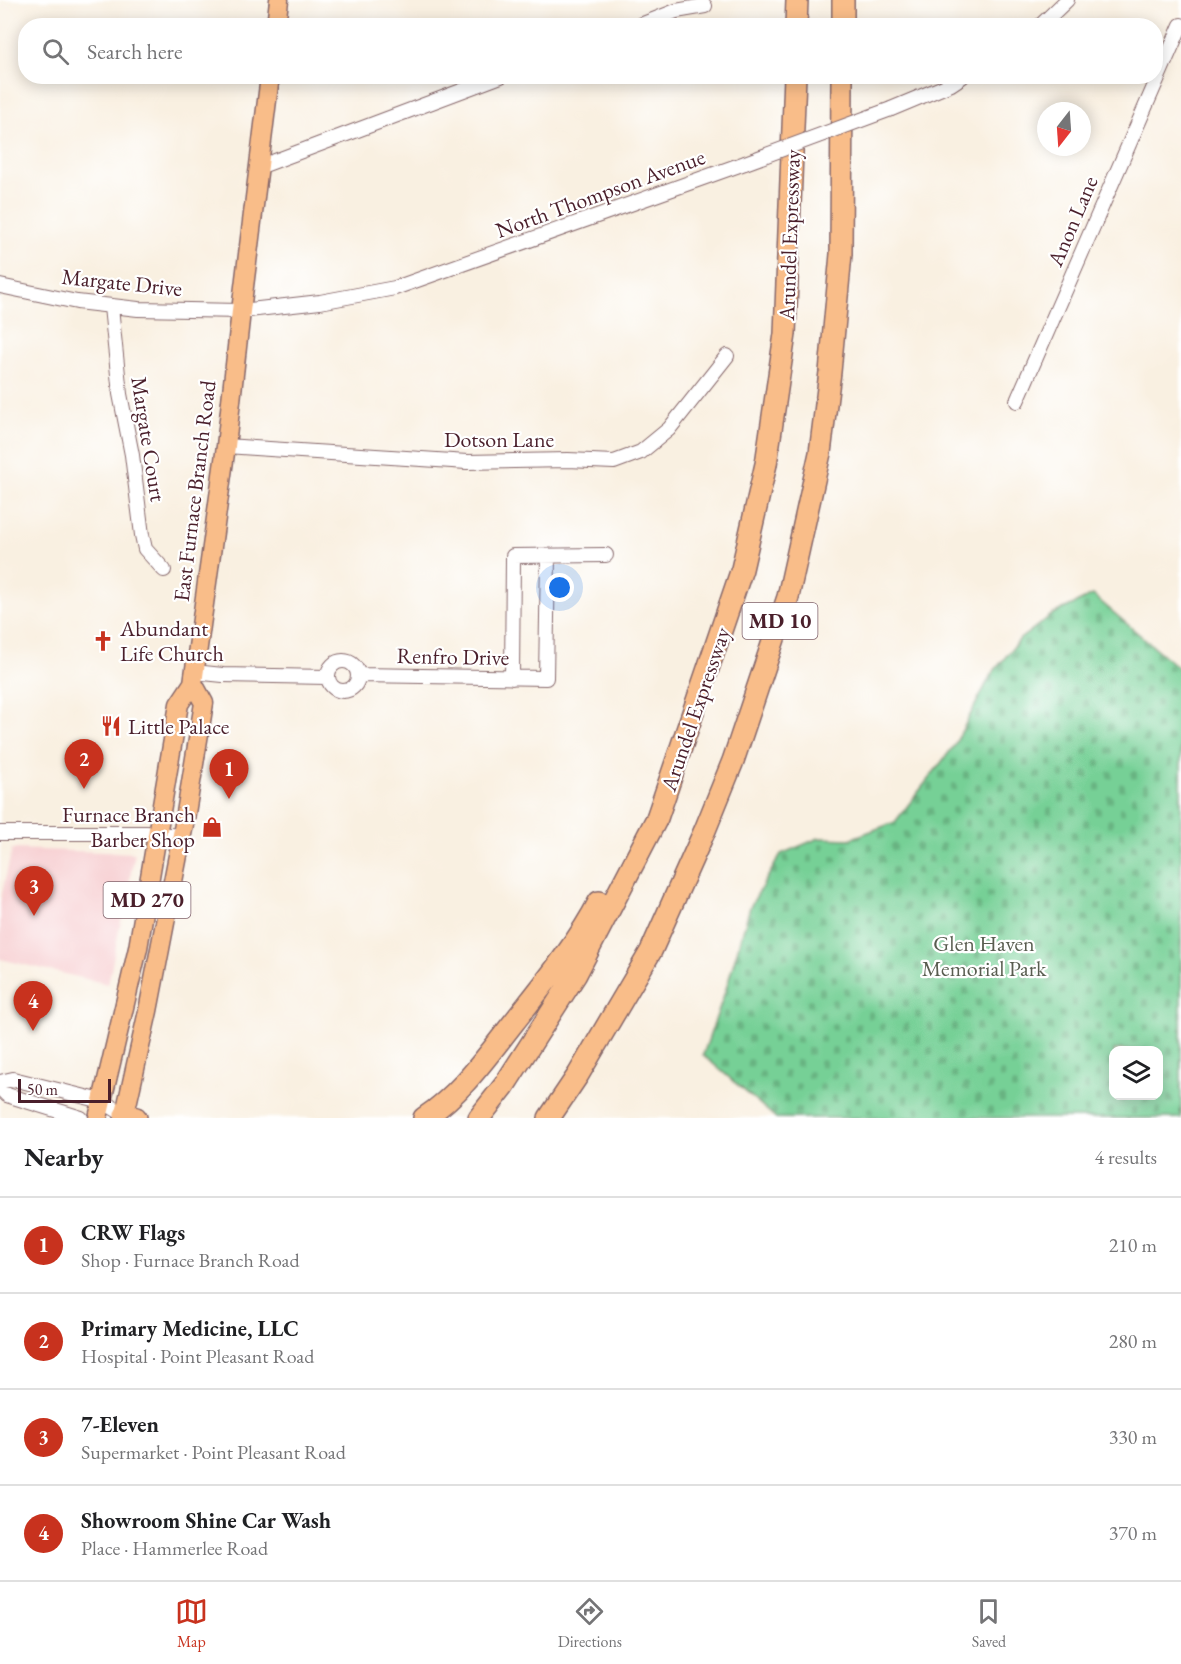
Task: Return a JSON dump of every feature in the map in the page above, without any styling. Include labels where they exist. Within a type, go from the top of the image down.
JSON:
[{"type":"highway","points":[[796,18],[797,0]]},
{"type":"highway","points":[[843,0],[843,18]]},
{"type":"highway","name":"Arundel Expressway","points":[[479,1118],[504,1086],[576,974],[657,819],[742,568],[766,464],[785,334],[795,84]]},
{"type":"highway","name":"MD 10","points":[[549,1118],[578,1075],[651,951],[733,761],[789,597],[820,453],[830,372],[841,254],[842,84]]},
{"type":"highway","points":[[424,1118],[449,1098],[474,1073],[546,982],[592,915],[610,879],[657,819]]},
{"type":"main road","points":[[277,18],[279,0]]},
{"type":"main road","name":"East Furnace Branch Road","points":[[100,1110],[138,948],[179,704],[194,677],[226,446],[269,84]]},
{"type":"main road","name":"MD 270","points":[[125,1117],[148,1011],[204,703],[194,677]]},
{"type":"street","points":[[1048,18],[1067,0]]},
{"type":"street","points":[[660,18],[705,6]]},
{"type":"street","name":"Anon Lane","points":[[1163,66],[1181,25]]},
{"type":"street","points":[[259,167],[480,84]]},
{"type":"street","name":"North Thompson Avenue","points":[[241,311],[320,302],[395,288],[745,163],[891,109],[951,84]]},
{"type":"street","name":"Anon Lane","points":[[1017,400],[1155,84]]},
{"type":"street","name":"Margate Drive","points":[[0,286],[111,307],[241,311]]},
{"type":"street","name":"Margate Court","points":[[111,307],[120,394],[132,455],[143,542],[145,549],[164,570]]},
{"type":"street","name":"Dotson Lane","points":[[226,446],[467,462],[568,460],[614,462],[641,452],[669,429],[727,356]]},
{"type":"street","points":[[512,678],[513,556],[606,555]]},
{"type":"street","name":"Renfro Drive","points":[[327,677],[330,668],[337,662],[347,661],[355,666],[359,675],[546,678],[548,556]]},
{"type":"street","points":[[194,677],[223,675],[327,677],[331,687],[339,692],[349,691],[356,685],[359,675]]},
{"type":"street","points":[[0,833],[181,836]]},
{"type":"street","points":[[0,1082],[13,1079],[125,1117]]},
{"type":"street","points":[[0,1088],[7,1095],[81,1118]]},
{"type":"shaded area","points":[[12,849],[135,853],[108,984],[0,959],[0,902]]},
{"type":"green space","name":"Glen Haven Memorial Park","points":[[1093,595],[1181,670],[1181,1118],[776,1118],[703,1055],[727,986],[750,907],[781,854],[819,838],[850,839],[895,822],[954,746],[991,675],[1020,639],[1053,614]]},
{"type":"place","name":"Abundant Life Church","points":[[103,641]]},
{"type":"place","name":"Little Palace","points":[[111,726]]},
{"type":"place","name":"Primary Medicine, LLC","points":[[84,789]]},
{"type":"place","name":"CRW Flags","points":[[229,799]]},
{"type":"place","name":"Furnace Branch Barber Shop","points":[[212,827]]},
{"type":"place","name":"7-Eleven","points":[[34,916]]},
{"type":"place","name":"Showroom Shine Car Wash","points":[[33,1031]]}]
